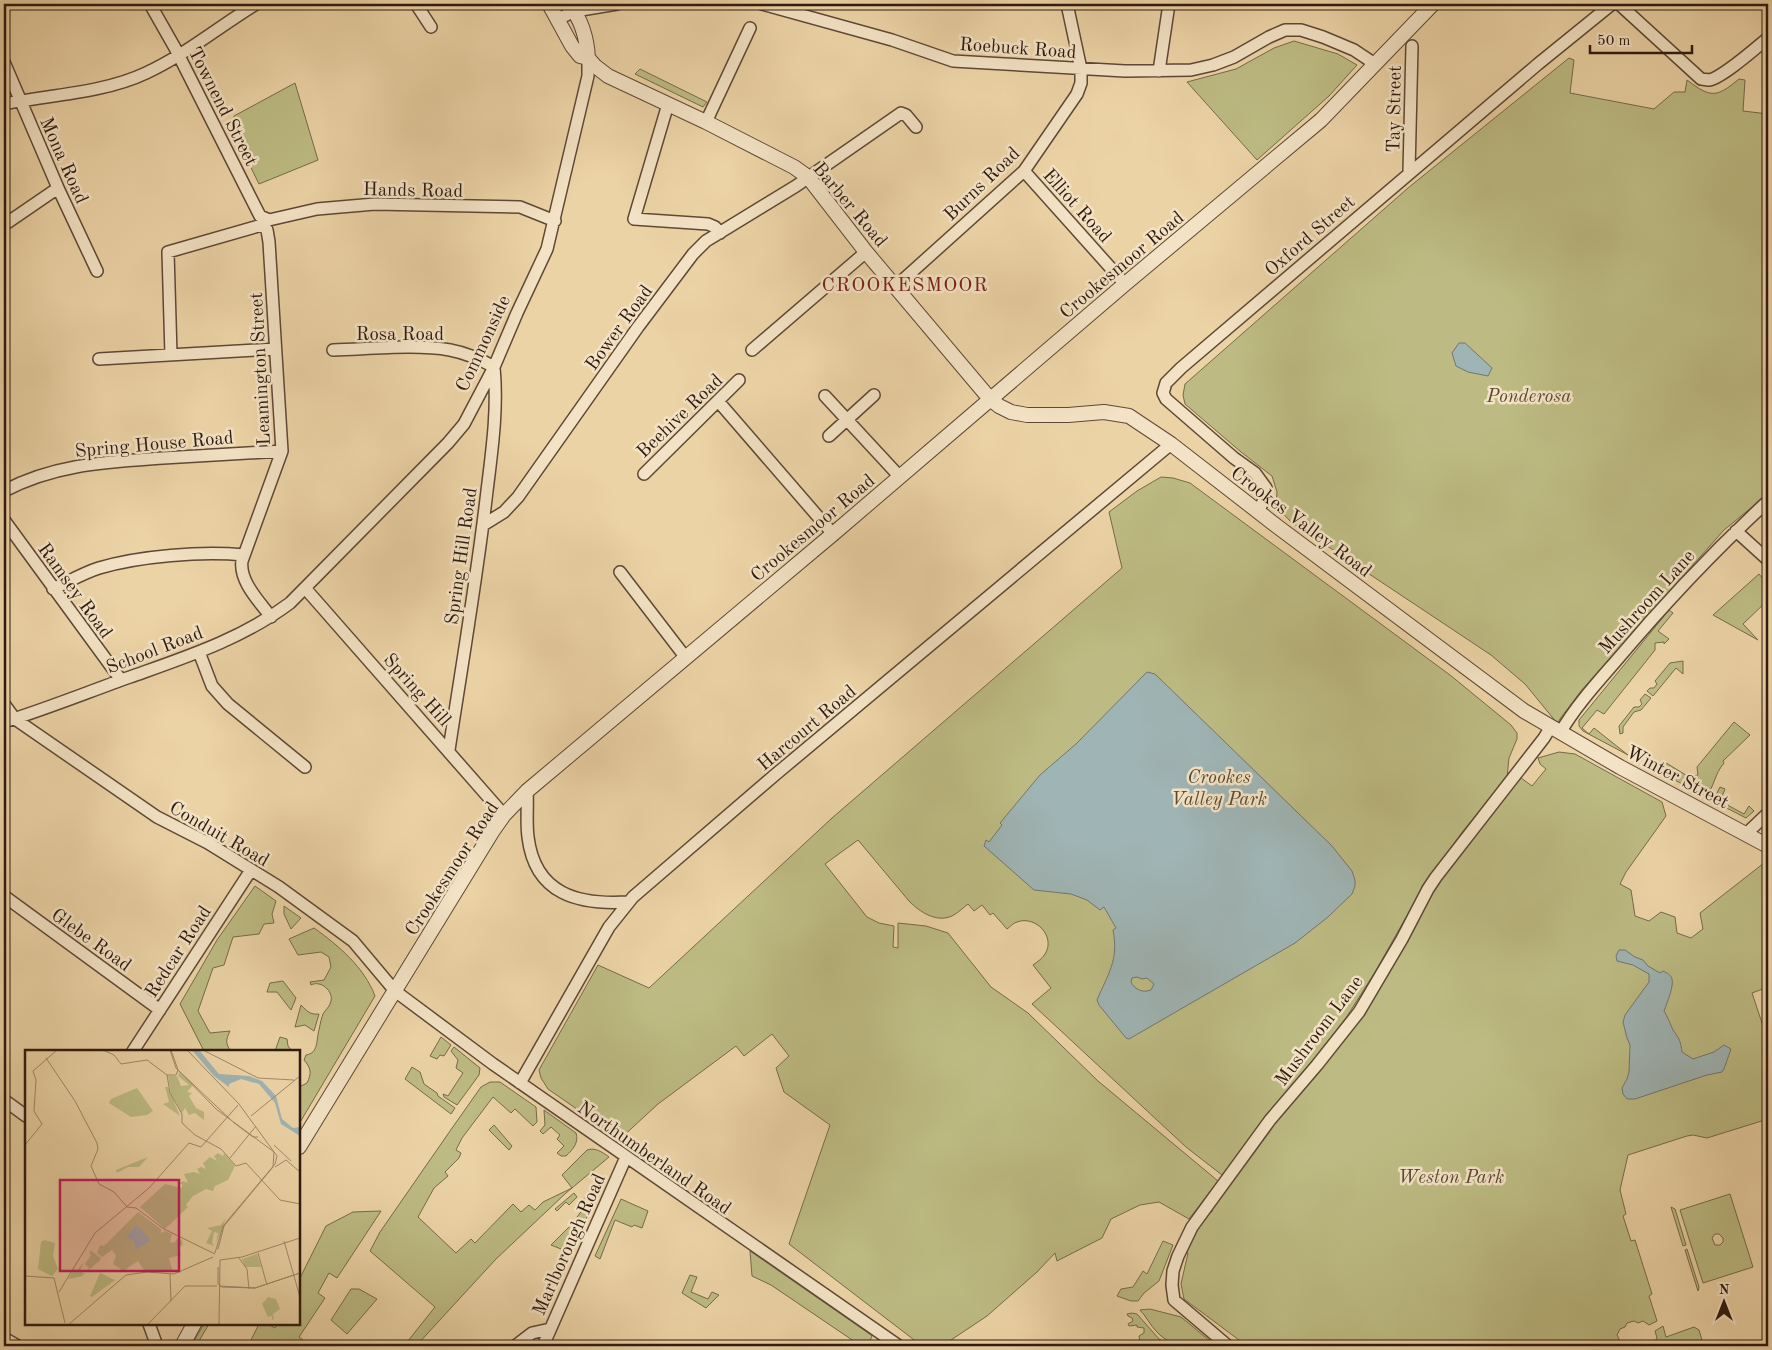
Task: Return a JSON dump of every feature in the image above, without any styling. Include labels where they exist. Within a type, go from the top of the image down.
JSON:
[{"type":"street","name":"Townend Street","points":[[150,4],[260,216],[266,222]]},
{"type":"street","points":[[4,104],[77,92],[122,82],[146,73],[178,55],[256,4]]},
{"type":"street","points":[[416,4],[431,27]]},
{"type":"street","points":[[549,4],[572,46],[580,56],[588,58]]},
{"type":"street","points":[[558,19],[572,7],[617,4]]},
{"type":"street","name":"Roebuck Road","points":[[762,4],[892,40],[953,61],[1081,69],[1190,70],[1213,65],[1234,57],[1269,37],[1286,30],[1301,30],[1354,50],[1375,64]]},
{"type":"street","name":"Burns Road","points":[[895,287],[1024,171],[1077,94],[1081,83],[1081,69],[1067,4]]},
{"type":"street","points":[[1159,71],[1169,4]]},
{"type":"street","name":"Crookesmoor Road","points":[[300,1145],[504,815],[527,791],[1321,120],[1433,4]]},
{"type":"street","name":"Oxford Street","points":[[1258,512],[1263,502],[1266,488],[1255,473],[1234,458],[1166,399],[1163,393],[1166,382],[1409,172],[1612,4]]},
{"type":"street","points":[[1620,4],[1702,79],[1709,80],[1726,71],[1768,38]]},
{"type":"street","name":"Commonside","points":[[305,588],[448,444],[464,424],[494,367],[517,313],[548,249],[588,76],[587,42],[572,7]]},
{"type":"street","points":[[706,122],[750,28]]},
{"type":"street","name":"Tay Street","points":[[1409,172],[1412,46]]},
{"type":"street","name":"Barber Road","points":[[588,58],[608,76],[706,122],[794,167],[808,177],[866,252],[990,399]]},
{"type":"street","name":"Mona Road","points":[[4,62],[58,188],[97,271]]},
{"type":"street","points":[[668,104],[634,219],[708,224],[715,227],[720,233]]},
{"type":"street","name":"Bower Road","points":[[483,525],[504,512],[518,497],[638,327],[693,254],[706,241],[808,177],[901,113],[906,115],[916,127]]},
{"type":"street","name":"Elliot Road","points":[[1024,171],[1125,284]]},
{"type":"street","points":[[4,225],[58,188]]},
{"type":"street","name":"Hands Road","points":[[171,355],[168,252],[266,222],[317,209],[375,204],[520,208],[555,221]]},
{"type":"street","name":"Leamington Street","points":[[266,222],[269,242],[282,451],[244,555],[241,569],[244,578],[271,617]]},
{"type":"street","points":[[752,350],[866,252]]},
{"type":"street","name":"Rosa Road","points":[[333,350],[436,348],[451,350],[477,358],[494,367]]},
{"type":"street","points":[[98,359],[275,349]]},
{"type":"street","name":"Spring Hill Road","points":[[449,750],[483,525],[494,426],[496,390],[494,367]]},
{"type":"street","name":"Beehive Road","points":[[644,474],[739,380]]},
{"type":"street","points":[[829,436],[874,395]]},
{"type":"street","points":[[825,396],[900,477]]},
{"type":"street","name":"Crookes Valley Road","points":[[990,399],[1012,412],[1027,415],[1068,415],[1104,412],[1122,414],[1144,425],[1524,711],[1560,733]]},
{"type":"street","points":[[718,402],[833,534]]},
{"type":"street","name":"Harcourt Road","points":[[520,1084],[589,960],[609,927],[628,902],[784,768],[1171,444]]},
{"type":"street","name":"Spring House Road","points":[[4,491],[19,483],[54,470],[100,462],[282,451]]},
{"type":"street","name":"Mushroom Lane","points":[[1228,1346],[1174,1300],[1172,1286],[1174,1271],[1178,1256],[1192,1227],[1270,1120],[1317,1065],[1358,1012],[1402,939],[1436,877],[1544,738],[1560,733],[1576,708],[1674,593],[1768,501]]},
{"type":"street","name":"Ramsey Road","points":[[4,520],[53,589],[122,680]]},
{"type":"street","points":[[1736,531],[1768,560]]},
{"type":"street","points":[[53,589],[98,568],[125,562],[210,553],[244,555]]},
{"type":"street","points":[[620,572],[686,658]]},
{"type":"street","name":"School Road","points":[[4,722],[199,652],[242,634],[271,617],[290,603],[305,588]]},
{"type":"street","name":"Spring Hill","points":[[305,588],[504,815]]},
{"type":"street","points":[[199,652],[212,686],[224,700],[253,726],[305,767]]},
{"type":"street","name":"Conduit Road","points":[[4,704],[15,719],[157,817],[208,843],[279,887],[353,941],[395,991]]},
{"type":"street","name":"Winter Street","points":[[1560,733],[1768,846]]},
{"type":"street","points":[[527,791],[528,838],[531,852],[545,880],[558,891],[583,900],[628,902]]},
{"type":"street","points":[[1746,834],[1768,813]]},
{"type":"street","name":"Redcar Road","points":[[134,1050],[250,870]]},
{"type":"street","name":"Glebe Road","points":[[4,896],[160,1010]]},
{"type":"street","name":"Northumberland Road","points":[[395,991],[520,1084],[899,1346]]},
{"type":"street","points":[[4,1100],[25,1115]]},
{"type":"street","name":"Marlborough Road","points":[[542,1346],[626,1157]]},
{"type":"street","points":[[149,1325],[157,1346]]},
{"type":"street","points":[[182,1346],[193,1325]]},
{"type":"street","points":[[515,1346],[532,1332],[550,1329]]},
{"type":"street","points":[[4,1338],[18,1346]]},
{"type":"green space","points":[[1294,41],[1338,54],[1357,65],[1329,96],[1257,160],[1187,82],[1236,69],[1274,48]]},
{"type":"green space","name":"Ponderosa","points":[[1569,58],[1574,60],[1570,93],[1654,109],[1674,92],[1685,92],[1687,80],[1708,93],[1713,93],[1725,90],[1739,79],[1745,80],[1743,111],[1768,114],[1768,494],[1724,530],[1581,691],[1557,723],[1525,684],[1491,655],[1291,522],[1276,506],[1277,492],[1272,476],[1185,404],[1183,395],[1185,384],[1408,188]]},
{"type":"green space","points":[[640,69],[707,102],[703,107],[635,74]]},
{"type":"green space","points":[[295,83],[318,160],[259,184],[232,129],[234,116]]},
{"type":"green space","name":"Crookes Valley Park","points":[[1161,477],[1190,483],[1450,675],[1511,725],[1517,733],[1517,739],[1509,758],[1507,778],[1463,831],[1426,882],[1375,972],[1346,1018],[1222,1175],[1186,1147],[1032,1004],[1051,988],[1033,965],[1044,956],[1048,947],[1046,935],[1037,925],[1024,921],[1016,923],[1007,929],[993,913],[990,915],[982,905],[974,911],[968,904],[954,915],[946,918],[929,915],[909,901],[858,840],[825,864],[867,917],[879,923],[894,926],[893,947],[898,948],[898,923],[926,926],[948,933],[991,987],[1028,1013],[1098,1081],[1218,1181],[1189,1219],[1159,1202],[1140,1205],[1111,1219],[1102,1238],[1057,1261],[1055,1253],[1037,1272],[987,1316],[942,1346],[922,1346],[789,1244],[830,1125],[784,1092],[776,1068],[789,1056],[772,1034],[744,1056],[736,1046],[658,1104],[620,1139],[548,1089],[541,1078],[539,1070],[598,965],[649,988],[832,818],[1122,568],[1109,512],[1137,491]]},
{"type":"green space","points":[[1759,574],[1768,585],[1768,600],[1743,624],[1758,640],[1713,615]]},
{"type":"green space","points":[[1669,610],[1673,613],[1658,631],[1669,639],[1664,644],[1664,642],[1655,643],[1655,650],[1604,714],[1597,710],[1582,728],[1589,734],[1594,728],[1628,755],[1583,731],[1579,726],[1579,720]]},
{"type":"green space","points":[[1683,661],[1683,674],[1676,668],[1653,696],[1647,691],[1650,688],[1654,688],[1657,684],[1655,681],[1670,663]]},
{"type":"green space","points":[[1645,694],[1651,698],[1641,710],[1634,712],[1623,727],[1623,733],[1620,734],[1619,726],[1634,707],[1639,707],[1642,704],[1640,700]]},
{"type":"green space","points":[[1734,722],[1750,735],[1723,761],[1724,763],[1706,797],[1662,773],[1664,769],[1659,766],[1663,761],[1689,777],[1698,775],[1697,767]]},
{"type":"green space","name":"Weston Park","points":[[1559,752],[1575,754],[1662,802],[1666,816],[1626,872],[1620,884],[1631,890],[1635,916],[1649,921],[1661,912],[1675,917],[1677,933],[1691,938],[1703,929],[1700,913],[1764,863],[1768,865],[1768,987],[1752,993],[1768,1041],[1768,1119],[1707,1138],[1693,1135],[1687,1136],[1628,1155],[1620,1190],[1626,1214],[1623,1216],[1631,1241],[1635,1240],[1652,1294],[1649,1296],[1657,1321],[1649,1325],[1643,1321],[1627,1323],[1625,1327],[1620,1329],[1617,1335],[1619,1339],[1616,1343],[1617,1346],[1328,1346],[1323,1343],[1298,1341],[1290,1346],[1262,1346],[1243,1343],[1184,1299],[1181,1284],[1188,1253],[1186,1252],[1191,1238],[1208,1212],[1212,1212],[1212,1204],[1264,1134],[1318,1071],[1446,870],[1521,778],[1532,786],[1546,769],[1540,764],[1538,758]]},
{"type":"green space","points":[[1720,787],[1725,789],[1720,801],[1744,814],[1749,806],[1754,811],[1746,818],[1713,801]]},
{"type":"green space","points":[[255,886],[276,901],[272,914],[274,923],[264,924],[259,934],[233,937],[224,965],[213,968],[198,1011],[210,1033],[230,1031],[227,1041],[230,1050],[203,1050],[180,1004],[217,940]]},
{"type":"green space","points":[[284,906],[301,918],[291,929],[284,914]]},
{"type":"green space","points":[[314,928],[350,958],[370,985],[375,996],[300,1122],[300,1086],[307,1083],[310,1076],[309,1068],[304,1060],[306,1055],[315,1049],[322,1016],[330,1005],[331,998],[330,993],[324,986],[311,985],[310,982],[324,980],[331,967],[329,957],[321,952],[298,955],[289,939]]},
{"type":"green space","points":[[283,981],[296,998],[291,1010],[277,992],[267,992],[270,983]]},
{"type":"green space","points":[[301,1005],[311,1013],[319,1014],[314,1031],[305,1025],[295,1027]]},
{"type":"green space","points":[[280,1037],[287,1039],[288,1046],[291,1050],[275,1050]]},
{"type":"green space","points":[[441,1037],[451,1045],[444,1056],[440,1055],[437,1059],[430,1056]]},
{"type":"green space","points":[[454,1047],[480,1068],[479,1075],[457,1105],[444,1097],[443,1094],[448,1096],[463,1073],[456,1068],[458,1060],[451,1051]]},
{"type":"green space","points":[[412,1067],[420,1072],[424,1084],[455,1108],[451,1114],[405,1079]]},
{"type":"green space","points":[[490,1082],[500,1082],[536,1107],[537,1122],[533,1126],[515,1109],[511,1113],[493,1097],[462,1138],[456,1150],[461,1153],[459,1158],[445,1172],[448,1176],[434,1188],[418,1217],[456,1253],[471,1239],[475,1243],[513,1204],[521,1212],[529,1205],[535,1210],[543,1202],[572,1188],[496,1259],[416,1346],[404,1346],[435,1307],[370,1251],[380,1232],[481,1087]]},
{"type":"green space","points":[[544,1110],[576,1133],[576,1143],[566,1156],[561,1156],[557,1153],[564,1146],[557,1139],[560,1135],[551,1127],[543,1134],[540,1131],[545,1125]]},
{"type":"green space","points":[[494,1125],[512,1146],[509,1150],[489,1130]]},
{"type":"green space","points":[[587,1150],[596,1150],[609,1157],[572,1188],[562,1175]]},
{"type":"green space","points":[[574,1193],[577,1197],[569,1205],[566,1202],[557,1211],[555,1209]]},
{"type":"green space","points":[[1730,1194],[1753,1267],[1703,1283],[1680,1210]],"holes":[[[1715,1234],[1719,1234],[1723,1238],[1723,1242],[1720,1245],[1715,1245],[1712,1238]]]},
{"type":"green space","points":[[584,1198],[593,1203],[571,1253],[551,1245],[572,1224],[583,1209],[578,1204]]},
{"type":"green space","points":[[621,1199],[648,1211],[642,1228],[634,1225],[632,1227],[615,1220],[600,1259],[595,1256]]},
{"type":"green space","points":[[1671,1207],[1675,1209],[1686,1245],[1683,1246]]},
{"type":"green space","points":[[381,1211],[337,1278],[329,1273],[318,1293],[325,1298],[299,1337],[303,1340],[299,1346],[248,1346],[258,1325],[270,1325],[275,1328],[276,1325],[300,1325],[300,1278],[326,1226],[353,1212]]},
{"type":"green space","points":[[1163,1241],[1173,1245],[1159,1281],[1144,1293],[1138,1301],[1131,1301],[1117,1296],[1121,1289],[1133,1287],[1143,1271],[1147,1274]]},
{"type":"green space","points":[[1687,1249],[1699,1287],[1698,1291],[1685,1250]]},
{"type":"green space","points":[[750,1251],[871,1335],[872,1337],[866,1346],[861,1346],[771,1285],[752,1276]]},
{"type":"green space","points":[[690,1275],[697,1277],[691,1292],[708,1299],[712,1292],[719,1295],[706,1308],[682,1293]]},
{"type":"green space","points":[[351,1289],[359,1289],[377,1299],[347,1334],[331,1320]]},
{"type":"green space","points":[[1150,1309],[1181,1317],[1216,1346],[1192,1346],[1170,1341],[1157,1332],[1140,1310]]},
{"type":"green space","points":[[1127,1314],[1137,1314],[1159,1339],[1173,1346],[1141,1346],[1139,1336],[1144,1333],[1144,1328],[1137,1327],[1137,1325],[1129,1326],[1128,1324],[1133,1321]]},
{"type":"green space","points":[[203,1325],[208,1325],[196,1346],[191,1346]]},
{"type":"green space","points":[[1663,1326],[1666,1337],[1694,1327],[1699,1330],[1703,1343],[1692,1346],[1656,1346],[1654,1342],[1657,1338],[1655,1331]]},
{"type":"shaded area","points":[[1459,343],[1465,343],[1492,368],[1488,376],[1468,372],[1456,366],[1452,353]]},
{"type":"shaded area","points":[[1147,672],[1155,674],[1332,846],[1352,871],[1355,886],[1352,894],[1328,917],[1295,943],[1129,1039],[1126,1038],[1097,1000],[1111,966],[1115,950],[1113,930],[1116,928],[1104,907],[1100,910],[1087,900],[1071,894],[1034,890],[984,846],[986,840],[989,842],[1002,825],[1000,823],[1040,775],[1076,744]],"holes":[[[1132,978],[1147,978],[1154,984],[1151,990],[1140,990],[1131,982]]]},
{"type":"shaded area","points":[[1619,950],[1625,950],[1643,960],[1648,966],[1660,973],[1663,971],[1671,976],[1672,986],[1664,1011],[1679,1040],[1682,1052],[1693,1059],[1714,1052],[1724,1045],[1731,1049],[1722,1072],[1707,1075],[1635,1099],[1627,1099],[1623,1094],[1622,1088],[1629,1072],[1630,1045],[1623,1022],[1625,1015],[1649,982],[1649,974],[1633,965],[1617,961],[1616,956]]},
{"type":"district","name":"CROOKESMOOR","points":[[905,284]]}]
